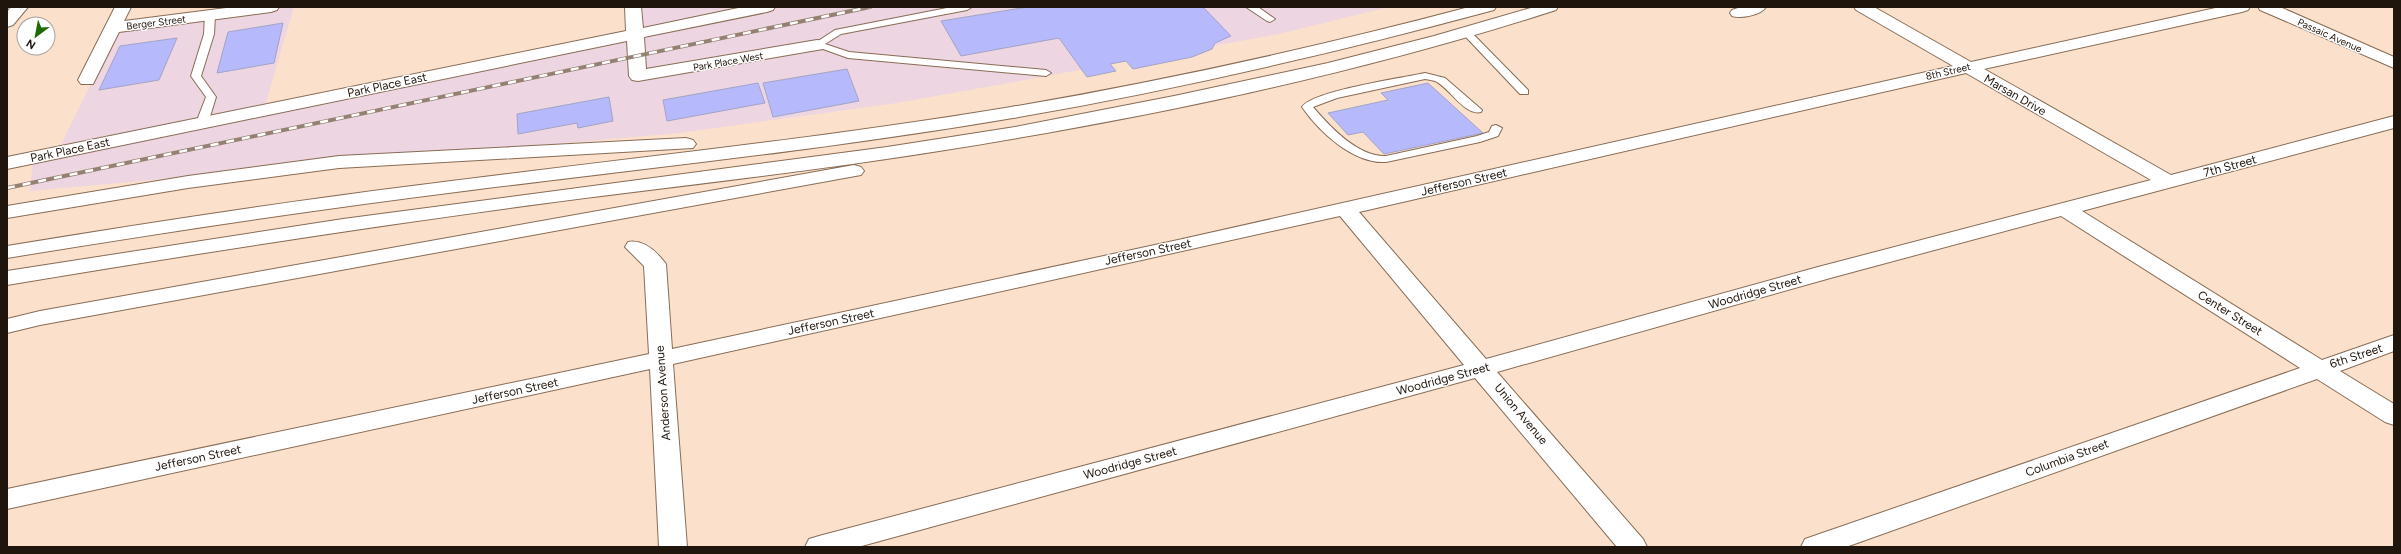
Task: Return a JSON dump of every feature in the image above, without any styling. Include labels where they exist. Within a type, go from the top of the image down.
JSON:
[{"type":"main road","points":[[7,22],[20,7]]},
{"type":"main road","points":[[87,80],[123,7]]},
{"type":"main road","name":"Berger Street","points":[[112,28],[271,7]]},
{"type":"main road","points":[[632,7],[635,34]]},
{"type":"main road","name":"Park Place East","points":[[7,163],[767,7]]},
{"type":"main road","points":[[7,252],[139,230],[402,193],[853,137],[1029,109],[1332,48],[1488,7]]},
{"type":"main road","points":[[7,326],[40,318],[863,170],[955,152],[1168,103],[1350,64],[1467,33],[1550,7]]},
{"type":"main road","points":[[1738,13],[1758,7]]},
{"type":"main road","name":"Marsan Drive","points":[[1862,7],[2169,182]]},
{"type":"main road","name":"8th Street","points":[[1654,138],[1966,66],[2242,7]]},
{"type":"main road","name":"Passaic Avenue","points":[[2266,7],[2394,63]]},
{"type":"main road","name":"Park Place West","points":[[635,34],[638,76],[817,45]]},
{"type":"main road","points":[[7,278],[345,225],[746,173],[938,145],[1168,103]]},
{"type":"main road","name":"7th Street","points":[[2066,210],[2394,122]]},
{"type":"main road","points":[[7,212],[194,182],[339,162],[853,137]]},
{"type":"main road","name":"Jefferson Street","points":[[7,498],[661,360],[1345,209],[1654,138]]},
{"type":"main road","name":"Union Avenue","points":[[1345,209],[1633,547]]},
{"type":"main road","name":"Center Street","points":[[2066,210],[2394,416]]},
{"type":"main road","name":"Woodridge Street","points":[[819,547],[1482,368],[1826,272],[2066,210]]},
{"type":"main road","name":"Anderson Avenue","points":[[636,247],[654,264],[673,547]]},
{"type":"main road","name":"6th Street","points":[[2318,368],[2394,343]]},
{"type":"main road","name":"Columbia Street","points":[[1815,547],[2318,368]]},
{"type":"lane","points":[[817,45],[838,32],[968,7]]},
{"type":"lane","points":[[1252,7],[1270,19]]},
{"type":"lane","points":[[202,123],[211,97],[196,76],[209,34],[210,15]]},
{"type":"lane","points":[[1467,33],[1524,92]]},
{"type":"lane","points":[[817,45],[848,55],[1046,73]]},
{"type":"lane","points":[[1476,110],[1460,99],[1441,80],[1425,76],[1334,95],[1309,104],[1306,107],[1314,117],[1341,140],[1372,159],[1386,159],[1480,139],[1494,134],[1496,128]]},
{"type":"shaded area","points":[[273,7],[294,7],[264,109],[631,36],[629,7],[1389,7],[1279,34],[897,103],[679,133],[30,191],[33,158],[57,153],[118,28]]},
{"type":"building","points":[[1028,7],[1203,7],[1231,36],[1215,43],[1212,49],[1192,57],[1133,69],[1126,61],[1110,64],[1116,71],[1087,77],[1059,38],[961,56],[941,21]]},
{"type":"building","points":[[283,23],[274,63],[217,73],[228,32]]},
{"type":"building","points":[[177,38],[159,80],[99,90],[120,46]]},
{"type":"building","points":[[847,69],[859,101],[773,117],[763,83]]},
{"type":"building","points":[[758,83],[765,103],[667,121],[663,100]]},
{"type":"building","points":[[1428,83],[1483,133],[1384,154],[1363,132],[1348,135],[1328,113],[1388,100],[1381,93]]},
{"type":"building","points":[[609,97],[613,121],[578,128],[577,123],[518,134],[517,114]]},
{"type":"railway","points":[[7,188],[870,7]]}]
